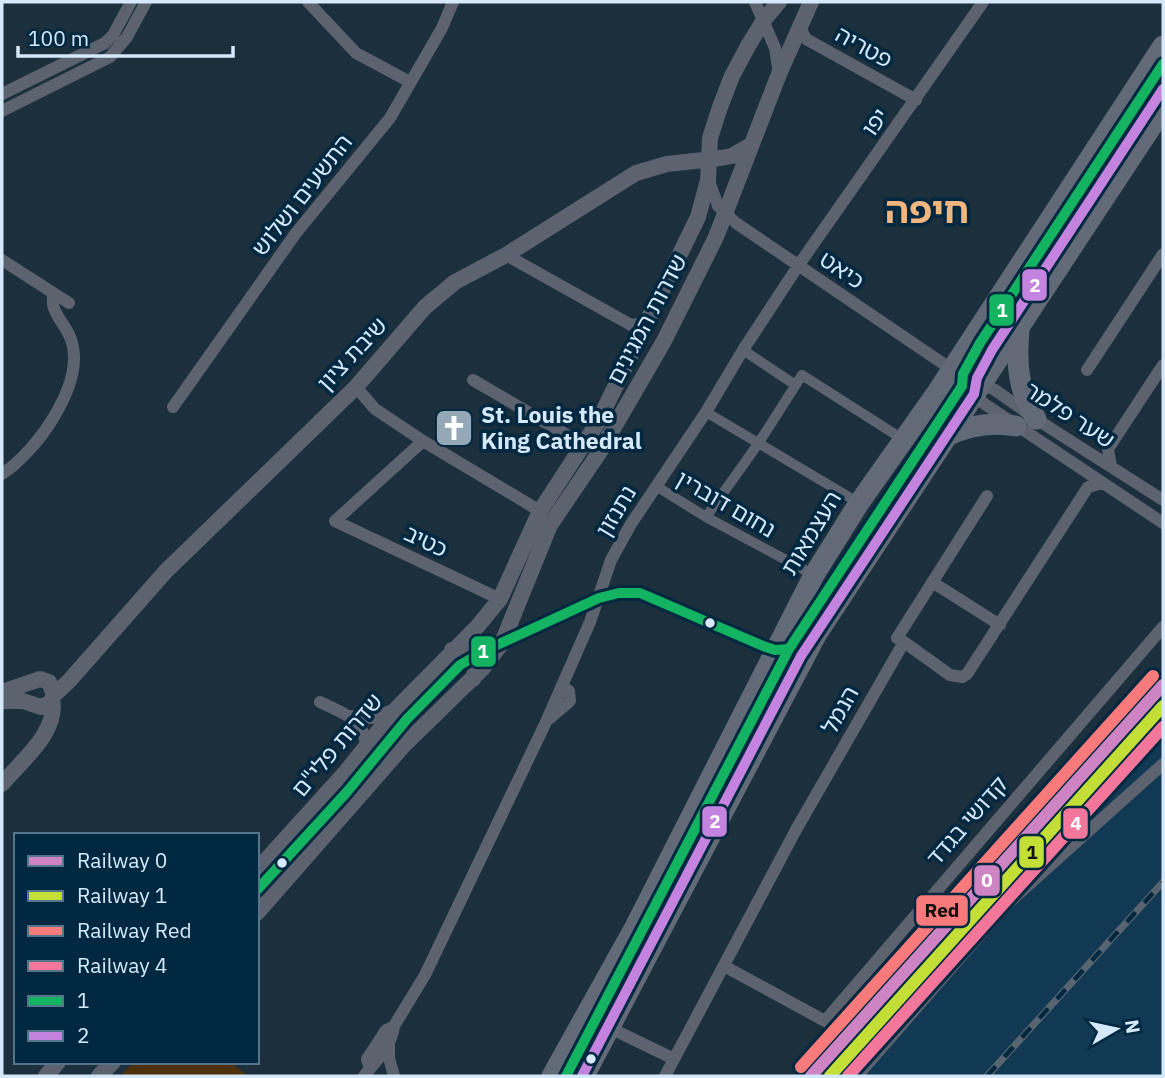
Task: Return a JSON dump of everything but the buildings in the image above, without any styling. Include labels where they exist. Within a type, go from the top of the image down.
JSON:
[{"type":"highway","name":"העצמאות","points":[[584,1076],[810,645],[945,437],[968,384],[1163,46]]},
{"type":"highway","name":"העצמאות","points":[[552,1076],[635,927],[814,575],[859,503],[904,441],[968,384],[1020,326],[1163,109]]},
{"type":"highway","points":[[945,437],[978,425],[1026,423],[1018,376],[1020,326]]},
{"type":"street","points":[[2,94],[105,43],[113,35],[131,2]]},
{"type":"street","points":[[2,111],[110,57],[127,37],[146,2]]},
{"type":"street","points":[[308,2],[356,52],[410,82]]},
{"type":"street","name":"התשעים ושלוש","points":[[173,407],[296,233],[390,118],[442,28],[453,2]]},
{"type":"street","points":[[755,2],[775,48],[779,74]]},
{"type":"street","name":"שדרות המגינים","points":[[452,650],[477,627],[500,599],[540,511],[598,422],[698,217],[708,180],[710,138],[732,76],[764,20],[779,2]]},
{"type":"street","name":"שדרות המגינים","points":[[473,679],[502,642],[550,525],[599,453],[664,341],[726,215],[779,74],[811,2]]},
{"type":"street","name":"יפו","points":[[798,266],[983,2]]},
{"type":"street","name":"פטריה","points":[[799,26],[806,39],[916,100]]},
{"type":"street","name":"שיבת ציון","points":[[53,697],[166,571],[356,387],[425,307],[455,282],[506,255],[636,173],[667,164],[732,156],[751,145]]},
{"type":"street","name":"כיאט","points":[[708,180],[713,196],[726,215],[968,384]]},
{"type":"street","points":[[1087,370],[1163,254]]},
{"type":"street","points":[[506,255],[631,325],[637,326],[648,319]]},
{"type":"street","points":[[2,260],[69,303]]},
{"type":"street","name":"נתנזון","points":[[357,1076],[370,1070],[393,1035],[394,1026],[425,975],[546,722],[570,701],[569,691],[562,685],[590,622],[611,560],[631,524],[706,412],[798,266]]},
{"type":"street","points":[[2,474],[32,447],[64,398],[74,368],[70,336],[53,306],[53,292]]},
{"type":"street","points":[[743,350],[794,384]]},
{"type":"street","points":[[1111,466],[1108,449],[1163,365]]},
{"type":"street","points":[[706,517],[758,444],[802,375],[904,441]]},
{"type":"street","points":[[473,380],[584,445]]},
{"type":"street","name":"שער פלמר","points":[[968,384],[1026,423],[1103,483],[1163,523]]},
{"type":"street","name":"שער פלמר","points":[[968,384],[1026,423],[1111,466],[1163,500]]},
{"type":"street","points":[[356,387],[375,409],[540,511]]},
{"type":"street","points":[[706,412],[859,503]]},
{"type":"street","name":"כטיב","points":[[423,441],[335,521],[500,599]]},
{"type":"street","points":[[904,642],[950,675],[962,677],[970,670],[1000,625],[1088,487],[1103,483]]},
{"type":"street","name":"נחום דוברין","points":[[656,486],[706,517],[814,575]]},
{"type":"street","points":[[987,496],[932,582],[1000,625]]},
{"type":"street","name":"הנמל","points":[[665,1076],[797,828],[904,642],[897,638],[932,582]]},
{"type":"street","name":"קדושי בגדד","points":[[724,966],[825,1021],[1163,627]]},
{"type":"street","points":[[259,911],[404,745],[473,679],[476,668],[472,656],[466,652],[452,650]]},
{"type":"street","name":"שדרות פלי\"ם","points":[[259,868],[323,799],[397,708],[452,650]]},
{"type":"street","points":[[2,692],[28,685],[35,679],[45,680],[52,686],[53,697],[52,722],[45,734],[2,784]]},
{"type":"street","points":[[28,685],[25,694],[40,723],[30,751]]},
{"type":"street","points":[[2,701],[46,706],[53,697]]},
{"type":"street","points":[[320,702],[348,716],[360,726],[366,746]]},
{"type":"street","points":[[348,716],[372,718],[397,708]]},
{"type":"street","points":[[858,1076],[1005,906],[1163,764]]},
{"type":"street","name":"נתנזון","points":[[370,1070],[386,1030],[394,1026]]},
{"type":"street","points":[[610,1028],[674,1059]]},
{"type":"street","points":[[389,1042],[389,1058],[394,1076]]},
{"type":"shaded area","points":[[1163,724],[1163,1076],[833,1076],[1032,867]]},
{"type":"shaded area","points":[[132,1064],[233,1064],[248,1076],[120,1076]]},
{"type":"railway","points":[[836,1076],[1163,716]]},
{"type":"railway","points":[[987,1076],[1163,882]]},
{"type":"rail line","name":"Red","points":[[801,1067],[1153,676]]},
{"type":"rail line","name":"0","points":[[811,1076],[1163,685]]},
{"type":"rail line","name":"1","points":[[830,1076],[1163,706]]},
{"type":"rail line","name":"4","points":[[848,1076],[1163,727]]},
{"type":"transit line","name":"1","points":[[566,1076],[789,649],[962,386],[963,374],[980,343],[1163,64]]},
{"type":"transit line","name":"2","points":[[582,1076],[801,656],[974,394],[977,378],[992,350],[1163,89]]},
{"type":"transit line","name":"1","points":[[259,888],[346,793],[407,719],[460,665],[484,651],[599,598],[619,593],[640,593],[763,646],[775,650],[789,649]]},
{"type":"place","name":"St. Louis the King Cathedral","points":[[454,428]]},
{"type":"district","name":"חיפה","points":[[927,210]]}]
